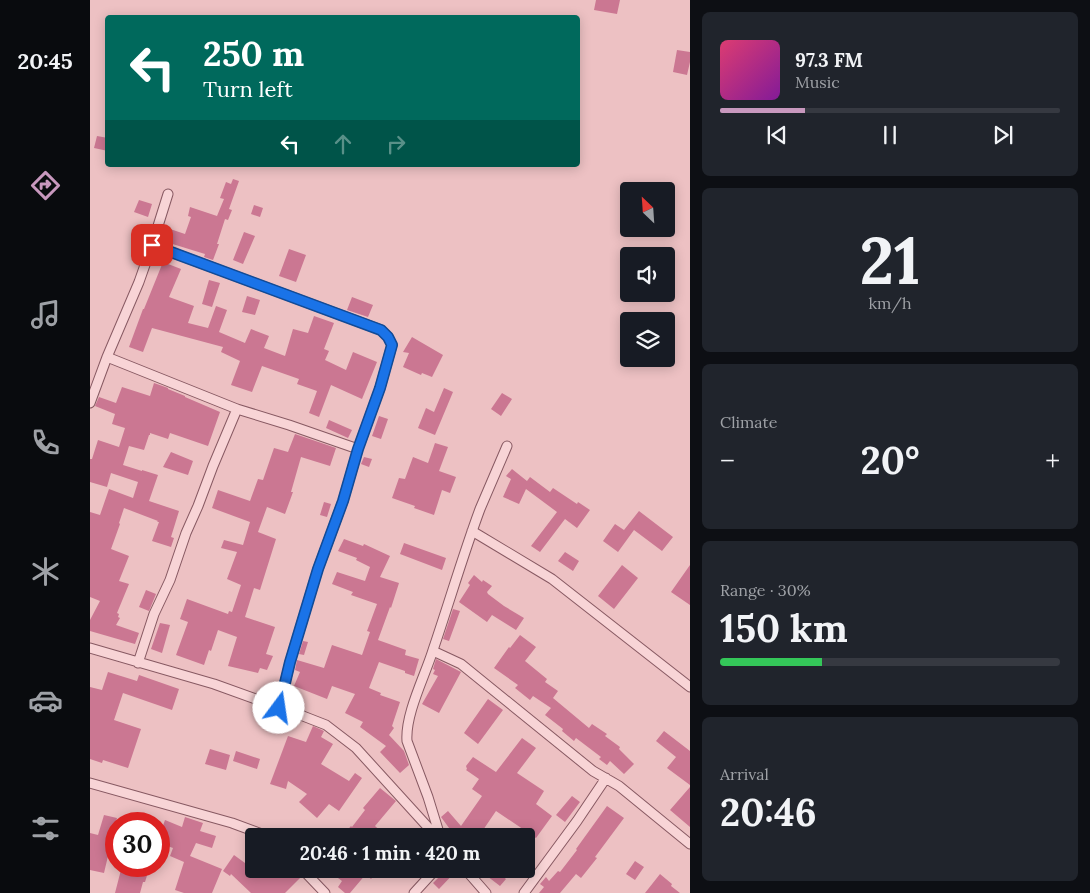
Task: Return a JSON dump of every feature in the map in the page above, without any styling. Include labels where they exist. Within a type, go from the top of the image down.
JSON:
[{"type":"street","points":[[90,403],[107,357],[136,290],[168,194]]},
{"type":"street","points":[[152,245],[381,330],[388,337],[392,345],[343,501],[318,569],[290,662],[279,708]]},
{"type":"street","points":[[107,357],[237,409],[358,449]]},
{"type":"street","points":[[138,662],[154,614],[170,580],[186,533],[237,409]]},
{"type":"street","points":[[438,828],[407,741],[406,731],[472,532],[507,446]]},
{"type":"street","points":[[472,532],[552,579],[690,687]]},
{"type":"street","points":[[90,648],[214,684],[326,725],[356,748],[429,828]]},
{"type":"street","points":[[433,651],[461,664],[593,772],[619,786],[690,844]]},
{"type":"street","points":[[524,893],[606,778]]},
{"type":"street","points":[[90,783],[245,828]]},
{"type":"street","points":[[311,878],[325,893]]},
{"type":"street","points":[[414,893],[428,878]]},
{"type":"street","points":[[473,878],[486,893]]},
{"type":"building","points":[[596,0],[620,0],[617,14],[594,10]]},
{"type":"building","points":[[677,50],[690,52],[687,75],[673,72]]},
{"type":"building","points":[[97,136],[105,137],[105,150],[94,148]]},
{"type":"building","points":[[233,179],[239,181],[229,209],[232,210],[228,220],[225,219],[213,260],[204,257],[205,254],[166,242],[170,229],[185,234],[191,217],[188,216],[190,207],[217,216],[224,199],[220,198],[226,182],[231,184]]},
{"type":"building","points":[[139,200],[152,204],[148,217],[134,212]]},
{"type":"building","points":[[254,205],[263,208],[260,217],[251,214]]},
{"type":"building","points":[[244,232],[255,236],[243,264],[233,260]]},
{"type":"building","points":[[289,249],[306,255],[296,282],[279,276]]},
{"type":"building","points":[[163,262],[181,269],[169,297],[194,306],[188,323],[208,328],[216,306],[227,310],[219,332],[245,343],[251,329],[269,336],[264,348],[285,356],[293,329],[308,333],[314,316],[334,323],[324,349],[329,351],[325,360],[346,370],[353,352],[377,362],[362,399],[331,385],[319,417],[309,413],[317,391],[297,384],[299,379],[262,366],[252,392],[231,385],[240,361],[221,352],[223,347],[152,328],[143,352],[129,347]]},
{"type":"building","points":[[209,280],[220,283],[212,307],[202,304]]},
{"type":"building","points":[[247,296],[260,300],[255,315],[242,312]]},
{"type":"building","points":[[352,297],[373,305],[368,317],[347,310]]},
{"type":"building","points":[[412,337],[443,355],[432,377],[422,373],[421,375],[403,367],[409,353],[403,352]]},
{"type":"building","points":[[154,383],[220,412],[208,446],[170,433],[168,439],[150,433],[144,450],[129,446],[123,465],[158,475],[149,501],[179,511],[171,537],[174,538],[171,547],[152,541],[158,521],[124,508],[119,523],[111,549],[129,556],[119,581],[129,584],[117,613],[120,618],[116,625],[139,633],[135,644],[90,631],[90,620],[100,601],[90,597],[90,512],[100,515],[109,489],[133,498],[138,482],[111,473],[107,487],[90,482],[90,459],[92,459],[98,440],[119,447],[125,428],[112,424],[115,414],[95,406],[99,397],[116,403],[122,387],[150,396]]},
{"type":"building","points":[[444,388],[453,392],[435,435],[418,428],[426,408],[434,412]]},
{"type":"building","points":[[502,393],[512,399],[501,416],[491,409]]},
{"type":"building","points":[[379,416],[388,419],[381,439],[372,436]]},
{"type":"building","points":[[329,420],[352,430],[348,438],[326,428]]},
{"type":"building","points":[[295,434],[336,448],[330,466],[301,457],[291,492],[293,492],[285,514],[267,507],[258,532],[276,539],[260,590],[254,588],[245,617],[275,627],[266,654],[273,656],[267,670],[260,668],[258,673],[228,666],[237,637],[218,630],[204,665],[176,655],[188,622],[180,619],[187,599],[228,614],[229,611],[232,612],[241,585],[227,579],[237,552],[221,548],[224,540],[243,545],[250,522],[212,508],[218,490],[250,501],[258,479],[263,480],[274,448],[288,452]]},
{"type":"building","points":[[435,443],[448,447],[439,471],[456,477],[450,493],[442,490],[434,515],[392,498],[399,478],[405,479],[413,457],[428,463]]},
{"type":"building","points":[[171,452],[193,461],[188,475],[163,467]]},
{"type":"building","points":[[364,457],[372,459],[369,467],[361,464]]},
{"type":"building","points":[[512,469],[527,481],[530,477],[550,492],[553,488],[590,510],[577,528],[565,519],[540,552],[531,546],[557,512],[526,489],[519,504],[503,497],[511,479],[506,476]]},
{"type":"building","points":[[324,502],[331,504],[327,517],[320,515]]},
{"type":"building","points":[[639,511],[673,537],[662,551],[634,530],[618,552],[603,541],[615,524],[624,530]]},
{"type":"building","points":[[344,539],[363,546],[364,544],[390,556],[380,577],[399,583],[378,640],[406,650],[405,655],[419,659],[414,676],[379,662],[369,688],[381,693],[380,695],[400,702],[392,726],[394,728],[389,735],[404,751],[409,765],[400,773],[380,752],[386,746],[360,727],[363,722],[345,713],[355,694],[332,686],[327,699],[294,686],[300,672],[295,670],[297,660],[324,668],[332,645],[362,655],[370,632],[367,631],[377,604],[351,595],[353,592],[332,584],[337,572],[365,581],[370,567],[356,560],[357,558],[338,551]]},
{"type":"building","points":[[404,543],[446,558],[442,570],[400,554]]},
{"type":"building","points":[[565,552],[579,561],[573,571],[558,561]]},
{"type":"building","points":[[622,565],[638,578],[614,609],[598,596]]},
{"type":"building","points":[[690,565],[690,605],[671,592]]},
{"type":"building","points":[[474,575],[482,582],[483,580],[492,586],[487,592],[488,594],[524,618],[516,630],[492,615],[487,622],[459,602]]},
{"type":"building","points":[[146,590],[156,594],[149,611],[139,607]]},
{"type":"building","points":[[453,609],[460,611],[449,641],[443,639]]},
{"type":"building","points":[[160,623],[170,625],[162,653],[151,649]]},
{"type":"building","points":[[520,635],[536,647],[525,661],[547,679],[545,682],[558,691],[553,698],[589,728],[592,724],[607,734],[605,736],[620,747],[619,749],[634,764],[624,774],[610,761],[607,765],[599,759],[601,757],[576,738],[574,741],[562,731],[563,729],[545,715],[551,708],[533,696],[530,700],[515,688],[518,685],[494,668]]},
{"type":"building","points":[[303,641],[308,642],[304,655],[299,654]]},
{"type":"building","points":[[436,659],[461,672],[439,713],[422,704],[438,676],[433,674]]},
{"type":"building","points":[[108,672],[137,681],[139,675],[179,689],[172,710],[123,693],[114,720],[141,729],[128,768],[103,760],[102,763],[90,759],[90,687],[102,690]]},
{"type":"building","points":[[488,699],[503,710],[478,744],[464,733]]},
{"type":"building","points":[[313,726],[324,731],[321,737],[333,744],[321,764],[349,781],[355,773],[362,778],[339,811],[329,804],[317,818],[299,802],[307,794],[288,781],[286,789],[270,784],[288,736],[306,742]]},
{"type":"building","points":[[664,731],[690,751],[690,785],[667,768],[676,757],[656,741]]},
{"type":"building","points":[[522,738],[536,748],[517,773],[544,791],[536,804],[552,816],[536,838],[535,828],[521,828],[496,811],[484,828],[449,828],[441,817],[448,811],[461,826],[482,796],[472,789],[479,779],[466,770],[466,766],[473,757],[496,772]]},
{"type":"building","points":[[210,749],[230,755],[226,770],[205,764]]},
{"type":"building","points":[[236,751],[260,759],[257,769],[233,761]]},
{"type":"building","points":[[690,787],[690,827],[670,810]]},
{"type":"building","points":[[380,788],[396,801],[375,826],[377,828],[349,828],[365,810],[363,808]]},
{"type":"building","points":[[572,796],[580,802],[565,822],[556,815]]},
{"type":"building","points":[[607,806],[624,818],[595,857],[597,858],[581,878],[576,874],[560,893],[539,893],[544,887],[540,884],[546,877],[549,881],[558,871],[560,872]]},
{"type":"building","points":[[105,815],[104,873],[90,870],[90,833],[98,835]]},
{"type":"building","points":[[185,817],[203,823],[200,831],[216,836],[212,848],[196,843],[190,856],[222,869],[212,893],[184,893],[175,890],[184,862],[170,856],[173,848],[170,847],[170,822],[182,827]]},
{"type":"building","points":[[234,855],[245,863],[245,878],[300,878],[285,893],[251,893],[231,874],[230,876],[223,871]]},
{"type":"building","points":[[635,861],[644,867],[635,880],[626,874]]},
{"type":"building","points":[[660,874],[672,884],[671,886],[680,893],[645,893]]},
{"type":"building","points":[[119,877],[147,877],[140,893],[115,893]]},
{"type":"building","points":[[338,878],[363,878],[350,893],[345,893],[338,887],[342,881]]},
{"type":"building","points":[[438,878],[449,878],[439,889],[433,883]]},
{"type":"building","points":[[490,878],[505,878],[506,879],[500,886]]},
{"type":"route","points":[[152,245],[381,330],[388,337],[392,345],[343,501],[318,569],[290,662],[279,708]]}]
